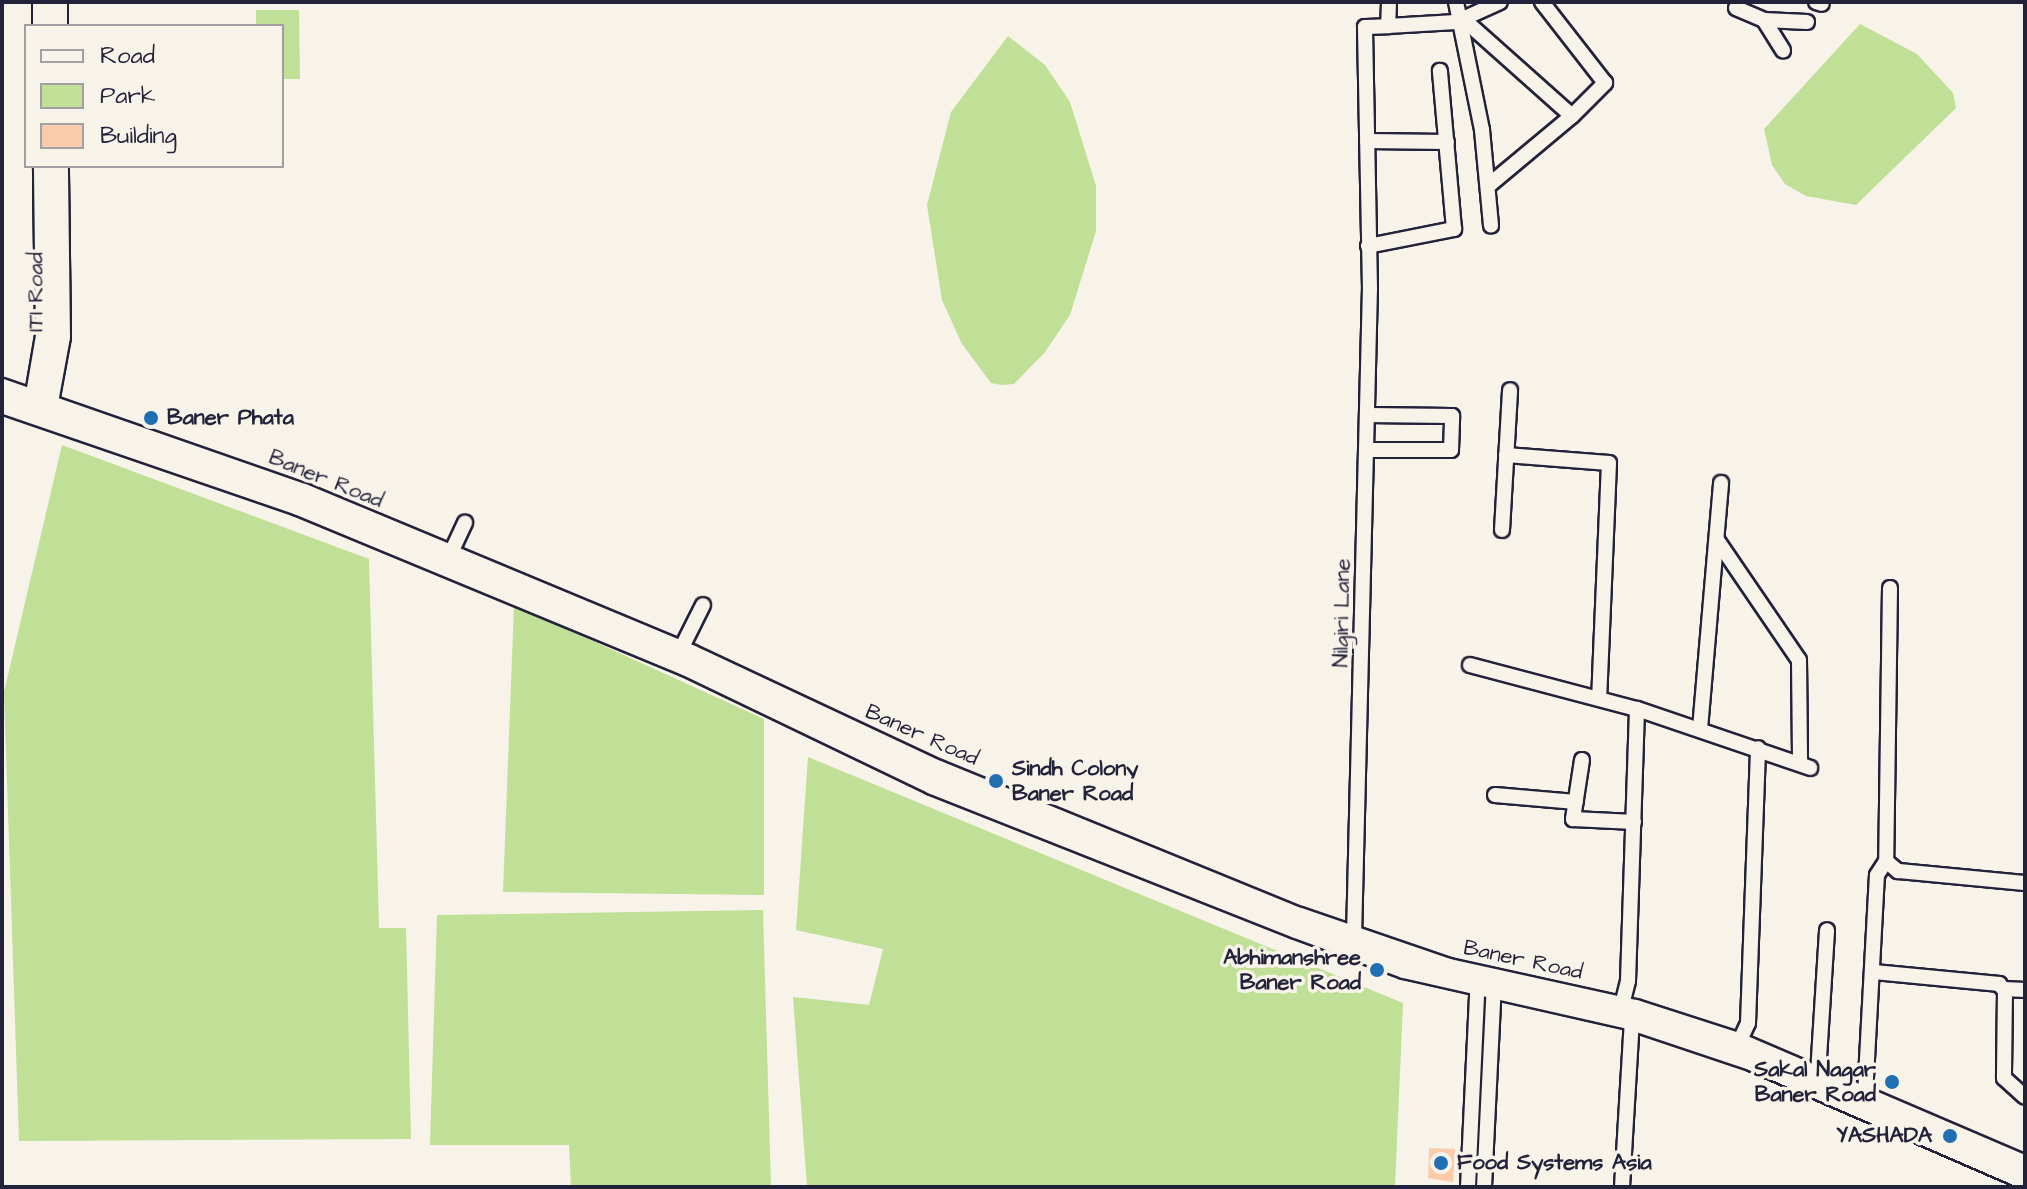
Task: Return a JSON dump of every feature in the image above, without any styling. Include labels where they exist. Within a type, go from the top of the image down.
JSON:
[{"type":"main road","points":[[42,2],[42,24]]},
{"type":"main road","points":[[58,2],[58,24]]},
{"type":"main road","name":"ITI Road","points":[[41,406],[45,336],[43,168]]},
{"type":"main road","name":"ITI Road","points":[[41,406],[61,337],[59,168]]},
{"type":"main road","points":[[2,388],[41,406]]},
{"type":"main road","points":[[2,404],[41,406]]},
{"type":"main road","name":"Baner Road","points":[[41,406],[304,493],[449,557],[681,649],[962,788],[1485,984]]},
{"type":"main road","name":"Baner Road","points":[[41,406],[298,506],[671,660],[962,788],[1296,929],[1485,984],[1627,1013],[1818,1074],[2025,1165]]},
{"type":"main road","name":"Baner Road","points":[[1737,1049],[2025,1180]]},
{"type":"street","points":[[1389,2],[1388,26],[1460,20],[1500,2]]},
{"type":"street","points":[[1456,2],[1488,186],[1491,226]]},
{"type":"street","points":[[1488,186],[1572,116],[1605,83],[1542,2]]},
{"type":"street","points":[[1736,8],[1764,20],[1807,22]]},
{"type":"street","points":[[1460,20],[1572,116]]},
{"type":"street","points":[[1764,20],[1783,51]]},
{"type":"street","name":"Nilgiri Lane","points":[[1354,937],[1370,289],[1365,27],[1388,26]]},
{"type":"street","points":[[1368,246],[1454,229],[1440,71]]},
{"type":"street","points":[[1367,141],[1447,142]]},
{"type":"street","points":[[1502,530],[1510,390]]},
{"type":"street","points":[[1367,415],[1452,416],[1451,450],[1367,450]]},
{"type":"street","points":[[1506,455],[1609,463],[1599,697]]},
{"type":"street","points":[[1700,729],[1721,483]]},
{"type":"street","points":[[449,557],[465,523]]},
{"type":"street","points":[[1470,665],[1599,697],[1805,766],[1799,660],[1717,540]]},
{"type":"street","points":[[1865,1096],[1877,875],[1886,861],[1890,588]]},
{"type":"street","points":[[681,649],[703,605]]},
{"type":"street","points":[[1622,1187],[1637,709]]},
{"type":"street","points":[[1737,1049],[1748,1023],[1758,748]]},
{"type":"street","points":[[1582,760],[1573,819],[1634,822]]},
{"type":"street","points":[[1495,795],[1576,802]]},
{"type":"street","points":[[1886,861],[1898,871],[2025,883]]},
{"type":"street","points":[[1818,1074],[1827,930]]},
{"type":"street","points":[[1874,972],[2025,990]]},
{"type":"street","points":[[1468,1187],[1485,984]]},
{"type":"street","points":[[1484,1187],[1485,984]]},
{"type":"street","points":[[2004,989],[2004,1078],[2025,1097]]},
{"type":"green space","points":[[256,10],[299,10],[300,79],[284,79],[284,24],[256,24]]},
{"type":"green space","points":[[1860,24],[1917,54],[1953,93],[1956,108],[1856,205],[1806,196],[1785,184],[1772,165],[1764,129]]},
{"type":"green space","points":[[1008,36],[1045,65],[1070,102],[1096,186],[1096,231],[1070,315],[1045,352],[1014,384],[1002,385],[991,383],[962,344],[942,300],[927,205],[951,112]]},
{"type":"green space","points":[[62,445],[369,559],[379,928],[406,928],[411,1139],[19,1141],[4,692]]},
{"type":"green space","points":[[514,605],[764,719],[764,895],[503,892]]},
{"type":"green space","points":[[808,757],[1403,1003],[1395,1187],[807,1187],[793,997],[869,1005],[883,949],[796,930]]},
{"type":"green space","points":[[763,910],[771,1187],[571,1187],[569,1145],[430,1145],[437,915]]},
{"type":"building","name":"Food Systems Asia","points":[[1429,1148],[1455,1149],[1453,1182],[1428,1178]]},
{"type":"place","name":"Baner Phata","points":[[151,418]]},
{"type":"place","name":"Sindh Colony Baner Road","points":[[996,781]]},
{"type":"place","name":"Abhimanshree Baner Road","points":[[1377,970]]},
{"type":"place","name":"Sakal Nagar Baner Road","points":[[1892,1082]]},
{"type":"place","name":"YASHADA","points":[[1950,1136]]},
{"type":"place","name":"Food Systems Asia","points":[[1441,1163]]}]
